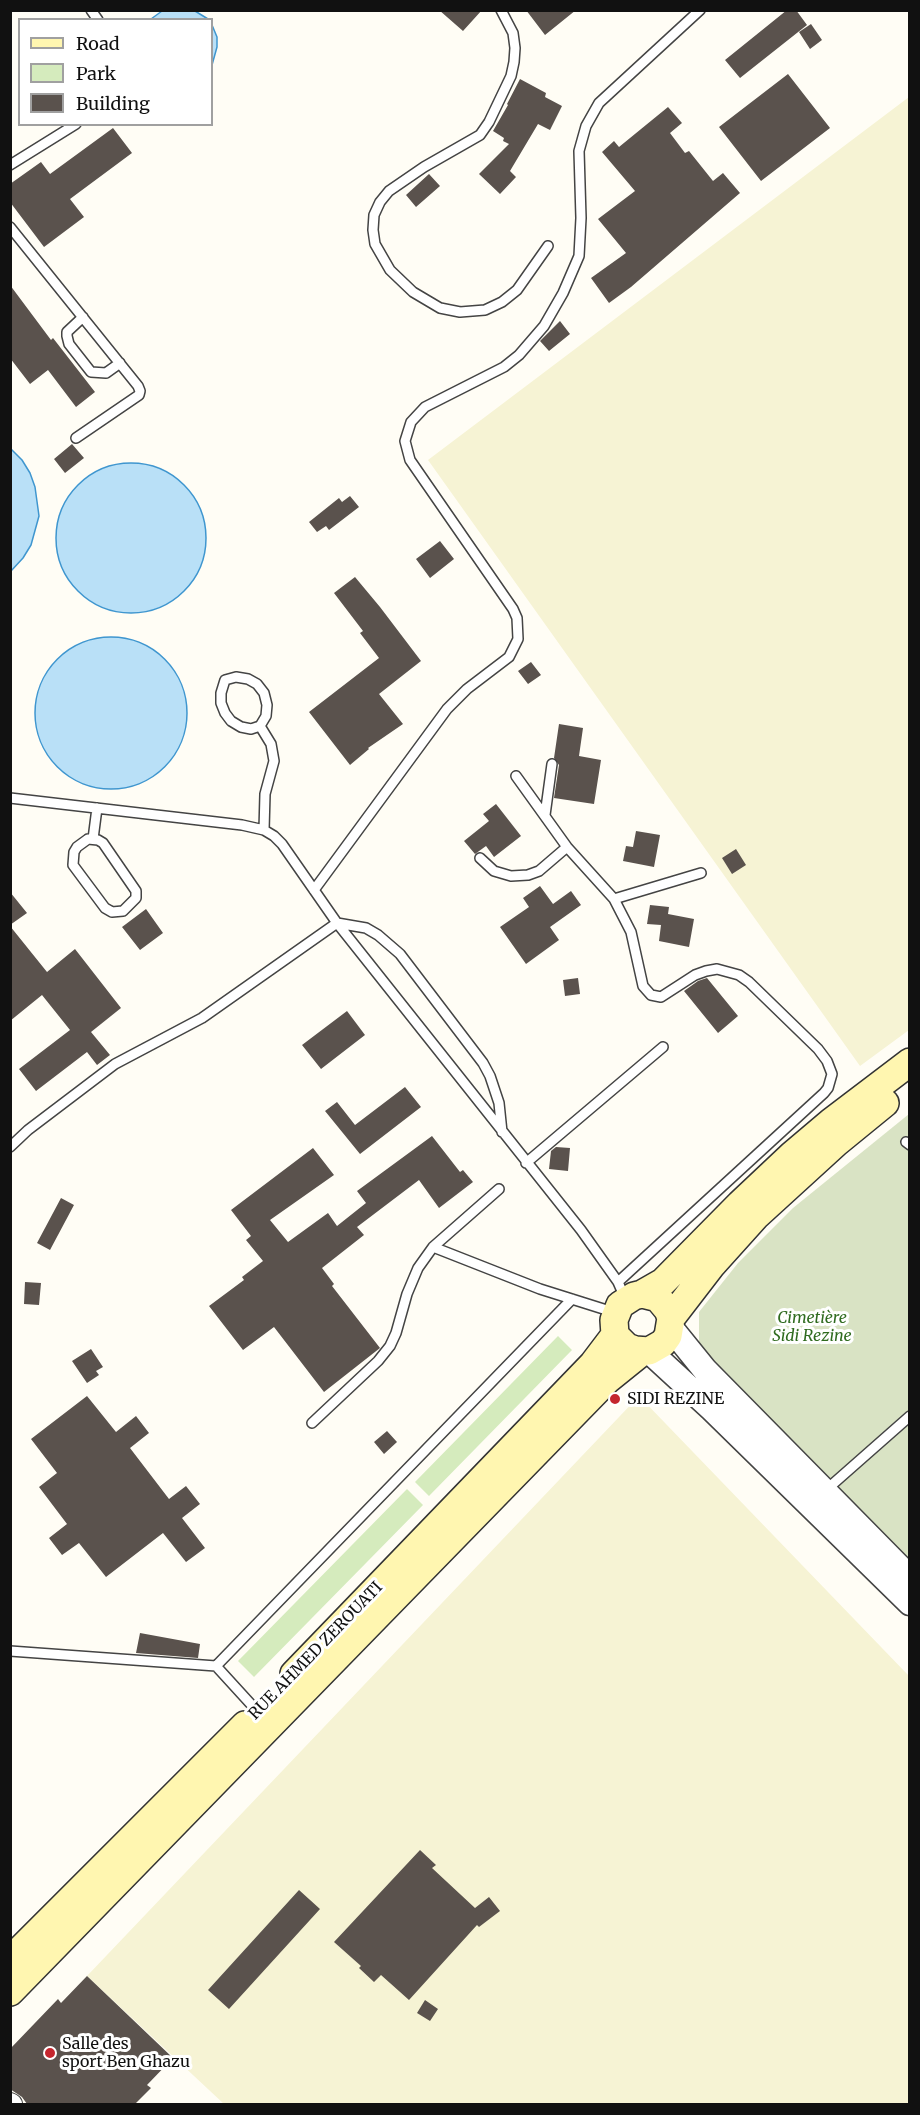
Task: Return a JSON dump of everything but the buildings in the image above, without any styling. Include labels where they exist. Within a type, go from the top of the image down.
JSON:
[{"type":"main road","points":[[623,1305],[676,1272],[740,1204],[792,1155],[909,1062]]},
{"type":"main road","points":[[10,1992],[607,1380],[646,1351],[663,1343],[671,1323],[711,1266],[756,1216],[836,1143],[909,1083]]},
{"type":"main road","points":[[623,1305],[658,1298],[668,1310],[671,1323]]},
{"type":"main road","points":[[623,1305],[627,1347],[646,1351]]},
{"type":"main road","name":"RUE AHMED ZEROUATI","points":[[10,1960],[258,1712],[593,1364],[623,1305]]},
{"type":"street","points":[[671,1323],[705,1370],[909,1578]]},
{"type":"street","points":[[646,1351],[720,1417],[909,1603]]},
{"type":"lane","points":[[501,10],[513,33],[514,62],[511,76],[489,122],[480,135],[389,190],[374,215],[375,244],[390,270],[413,292],[440,308],[460,312],[485,310],[502,302],[517,290],[548,246]]},
{"type":"lane","points":[[314,890],[447,709],[467,689],[509,657],[518,639],[517,618],[513,609],[410,460],[405,441],[411,422],[425,407],[504,368],[519,355],[544,326],[563,294],[579,255],[581,218],[579,151],[586,126],[599,103],[700,10]]},
{"type":"lane","points":[[10,165],[73,126]]},
{"type":"lane","points":[[10,227],[138,386],[139,395],[76,438]]},
{"type":"lane","points":[[83,317],[68,332],[67,336],[69,344],[91,372],[106,373],[120,363]]},
{"type":"lane","points":[[236,677],[248,679],[257,684],[264,693],[267,705],[266,716],[260,726],[251,729],[231,722],[221,703],[220,693],[225,680],[236,677]]},
{"type":"lane","points":[[260,726],[271,744],[274,761],[265,794],[264,830]]},
{"type":"lane","points":[[545,815],[552,764]]},
{"type":"lane","points":[[516,776],[567,847],[614,899],[631,932],[643,986],[651,995],[661,997],[695,975],[706,971],[729,971],[739,975],[818,1049],[827,1061],[832,1074],[824,1093],[623,1305]]},
{"type":"lane","points":[[10,798],[242,825],[264,830],[282,844],[338,923],[526,1163],[587,1237],[623,1305]]},
{"type":"lane","points":[[93,839],[97,808]]},
{"type":"lane","points":[[88,839],[93,839],[103,843],[136,891],[134,901],[123,911],[112,912],[105,908],[73,865],[74,852],[77,847],[88,839]]},
{"type":"lane","points":[[480,858],[494,871],[511,876],[528,874],[539,871],[567,847]]},
{"type":"lane","points":[[614,899],[701,873]]},
{"type":"lane","points":[[10,1147],[28,1130],[116,1064],[202,1018],[338,923],[366,928],[400,954],[483,1063],[499,1103],[502,1132]]},
{"type":"lane","points":[[526,1163],[663,1047]]},
{"type":"lane","points":[[312,1423],[378,1361],[390,1346],[418,1268],[434,1247],[499,1189]]},
{"type":"lane","points":[[434,1247],[540,1289],[572,1299],[623,1305]]},
{"type":"lane","points":[[216,1666],[572,1299]]},
{"type":"lane","points":[[824,1491],[909,1416]]},
{"type":"lane","points":[[10,1651],[216,1666],[258,1712]]},
{"type":"shaded area","points":[[909,97],[909,1030],[860,1066],[428,460]]},
{"type":"shaded area","points":[[639,1396],[909,1676],[909,2104],[224,2104],[87,1976]]},
{"type":"green space","name":"Cimetière Sidi Rezine","points":[[909,1114],[909,1566],[699,1351],[699,1312],[738,1263],[793,1208]]},
{"type":"green space","points":[[558,1336],[572,1350],[429,1496],[415,1482]]},
{"type":"green space","points":[[407,1489],[423,1505],[254,1677],[238,1661]]},
{"type":"water","points":[[162,11],[195,11],[206,18],[152,18]]},
{"type":"water","points":[[213,27],[217,37],[213,61]]},
{"type":"water","points":[[11,449],[30,473],[35,487],[39,516],[31,545],[11,571]]},
{"type":"water","points":[[131,463],[160,469],[184,485],[200,509],[206,538],[200,567],[184,591],[160,607],[131,613],[102,607],[78,591],[62,567],[56,538],[62,509],[78,485],[102,469]]},
{"type":"water","points":[[111,637],[140,643],[153,650],[164,660],[174,671],[181,684],[187,713],[181,742],[174,755],[164,766],[153,776],[140,783],[111,789],[82,783],[69,776],[58,766],[48,755],[41,742],[35,713],[41,684],[48,671],[58,660],[69,650],[82,643]]},
{"type":"place","name":"SIDI REZINE","points":[[615,1399]]},
{"type":"place","name":"Salle des sport Ben Ghazu","points":[[50,2053]]}]
